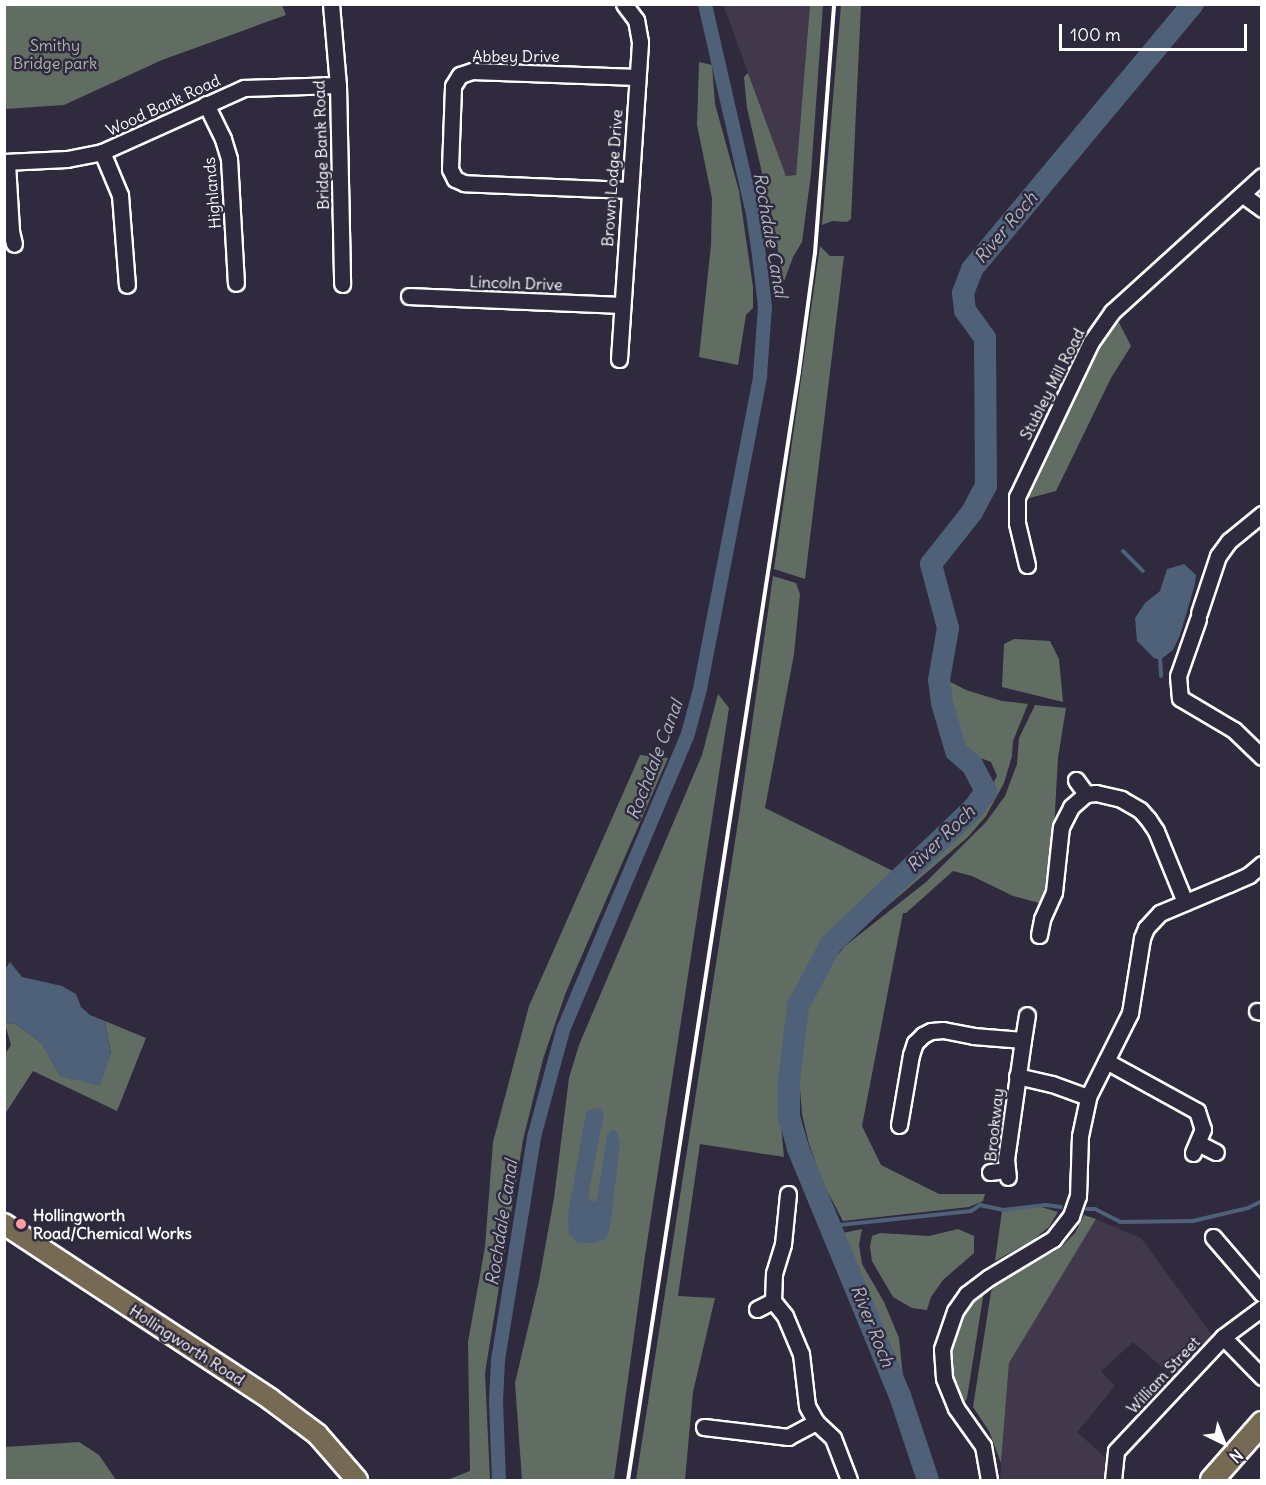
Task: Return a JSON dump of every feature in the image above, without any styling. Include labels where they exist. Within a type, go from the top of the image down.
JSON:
[{"type":"highway","points":[[1212,1480],[1262,1424]]},
{"type":"main road","name":"Hollingworth Road","points":[[4,1224],[308,1427],[350,1469],[357,1480]]},
{"type":"street","name":"Bridge Bank Road","points":[[331,4],[338,86],[342,284]]},
{"type":"street","name":"Brown Lodge Drive","points":[[619,359],[639,30],[636,20],[624,4]]},
{"type":"street","name":"Abbey Drive","points":[[628,190],[464,183],[455,179],[450,170],[453,86],[460,75],[472,71],[636,76]]},
{"type":"street","name":"Wood Bank Road","points":[[6,163],[67,159],[102,152],[244,88],[338,86]]},
{"type":"street","name":"Highlands","points":[[206,104],[229,159],[236,283]]},
{"type":"street","points":[[102,152],[120,195],[127,285]]},
{"type":"street","points":[[6,163],[14,244]]},
{"type":"street","name":"Stubley Mill Road","points":[[1027,565],[1017,523],[1017,496],[1091,342],[1112,312],[1262,176]]},
{"type":"street","points":[[1243,195],[1262,209]]},
{"type":"street","name":"Lincoln Drive","points":[[408,296],[621,305]]},
{"type":"street","points":[[1260,518],[1229,541],[1218,556],[1178,676],[1177,690],[1180,698],[1234,730],[1262,757]]},
{"type":"street","points":[[1076,780],[1086,794],[1121,799],[1140,810],[1156,831],[1185,902]]},
{"type":"street","points":[[1039,935],[1042,919],[1054,892],[1060,827],[1071,807],[1086,794]]},
{"type":"street","points":[[989,1480],[982,1446],[949,1394],[942,1361],[944,1335],[955,1311],[967,1294],[1053,1239],[1071,1216],[1078,1196],[1080,1136],[1088,1097],[1130,1013],[1146,928],[1160,913],[1249,874],[1262,864]]},
{"type":"street","name":"Brookway","points":[[990,1172],[1008,1173],[1006,1159],[1027,1015]]},
{"type":"street","points":[[899,1125],[910,1103],[911,1039],[931,1031],[943,1030],[973,1036],[1023,1040]]},
{"type":"street","points":[[1106,1061],[1197,1111],[1203,1129],[1195,1148],[1215,1152]]},
{"type":"street","name":"Brookway","points":[[1017,1076],[1052,1084],[1088,1097]]},
{"type":"street","points":[[788,1194],[792,1213],[774,1273],[773,1301],[785,1317],[801,1354],[805,1368],[807,1406],[816,1422],[833,1438],[849,1480]]},
{"type":"street","points":[[1213,1237],[1262,1294]]},
{"type":"street","points":[[757,1309],[773,1301]]},
{"type":"street","name":"William Street","points":[[1113,1480],[1116,1451],[1223,1337],[1262,1308]]},
{"type":"street","points":[[1223,1337],[1262,1377]]},
{"type":"street","points":[[715,1425],[788,1437],[816,1422]]},
{"type":"shaded area","points":[[723,4],[810,5],[796,175],[786,176]]},
{"type":"shaded area","points":[[1096,1219],[1141,1238],[1215,1339],[1178,1381],[1133,1342],[1101,1371],[1115,1386],[1077,1432],[1106,1458],[1104,1480],[1000,1480],[1009,1363]]},
{"type":"green space","name":"Smithy Bridge park","points":[[5,5],[282,5],[286,15],[162,60],[64,105],[5,109]]},
{"type":"green space","points":[[810,5],[823,5],[811,174],[802,242],[793,257],[783,284],[774,225],[747,108],[744,77],[748,73],[786,176],[796,175]]},
{"type":"green space","points":[[841,5],[861,5],[851,219],[847,222],[832,221],[822,225]]},
{"type":"green space","points":[[699,62],[712,65],[715,104],[739,191],[753,287],[753,308],[746,315],[738,365],[699,357],[711,245],[712,198],[697,125]]},
{"type":"green space","points":[[820,246],[830,256],[844,256],[805,579],[774,569]]},
{"type":"green space","points":[[1115,315],[1131,346],[1111,378],[1056,491],[1022,500],[1102,333]]},
{"type":"green space","points":[[773,576],[796,583],[800,594],[794,654],[765,808],[895,872],[832,930],[810,965],[788,1013],[779,1105],[784,1157],[700,1144],[678,1296],[715,1298],[693,1392],[685,1480],[636,1480],[740,809]]},
{"type":"green space","points":[[1014,639],[1050,641],[1059,659],[1063,702],[1002,687],[1004,644]]},
{"type":"green space","points":[[941,677],[966,690],[1002,701],[1028,704],[1013,741],[1012,756],[1004,783],[986,816],[968,837],[843,944],[822,967],[838,945],[962,829],[982,804],[997,776],[991,762],[975,756],[958,744]]},
{"type":"green space","points":[[718,694],[729,708],[645,1256],[614,1480],[522,1480],[515,1383],[539,1281],[554,1198],[569,1078],[579,1045],[702,755]]},
{"type":"green space","points":[[1035,705],[1066,708],[1058,758],[1054,829],[1043,904],[1013,896],[972,876],[953,871],[906,913],[903,913],[862,1126],[881,1165],[939,1194],[985,1194],[983,1201],[969,1207],[843,1221],[823,1183],[809,1144],[802,1114],[799,1077],[808,1009],[823,972],[845,946],[926,882],[986,822],[1005,796],[1017,764],[1019,738]]},
{"type":"green space","points":[[640,755],[668,758],[566,992],[543,1059],[523,1140],[485,1373],[490,1480],[447,1480],[470,1471],[468,1342],[485,1247],[493,1142],[529,1006]]},
{"type":"green space","points":[[105,1021],[146,1038],[117,1111],[33,1071],[5,1114],[5,1054],[11,1045],[5,1024],[14,1023],[42,1043],[60,1076],[111,1054]]},
{"type":"green space","points":[[1041,1207],[1058,1212],[1049,1227],[1033,1240],[995,1261],[1002,1211]]},
{"type":"green space","points":[[1084,1215],[1096,1219],[1009,1363],[1001,1463],[989,1431],[973,1407],[991,1292],[995,1285],[1060,1248],[1075,1233]]},
{"type":"green space","points":[[862,1229],[859,1245],[862,1264],[884,1302],[899,1338],[903,1377],[897,1378],[838,1234]]},
{"type":"green space","points":[[958,1229],[974,1236],[974,1253],[943,1280],[931,1297],[927,1310],[912,1308],[893,1297],[872,1261],[870,1247],[872,1236],[880,1233],[929,1236]]},
{"type":"green space","points":[[984,1291],[967,1398],[963,1405],[951,1375],[951,1341],[965,1308]]},
{"type":"green space","points":[[79,1442],[99,1455],[116,1480],[5,1480],[5,1447]]},
{"type":"water","points":[[1184,564],[1196,575],[1195,584],[1180,635],[1173,650],[1160,660],[1154,658],[1137,641],[1135,618],[1145,603],[1160,591],[1167,569]]},
{"type":"water","points":[[10,962],[22,977],[62,986],[76,994],[81,1007],[90,1015],[105,1021],[111,1054],[100,1086],[60,1076],[42,1043],[14,1023],[5,1024],[5,969]]},
{"type":"water","points":[[595,1108],[602,1109],[604,1114],[588,1196],[591,1201],[596,1201],[607,1135],[612,1129],[617,1132],[620,1142],[611,1221],[607,1238],[595,1243],[578,1243],[569,1234],[568,1215],[586,1112]]},
{"type":"waterway","name":"Rochdale Canal","points":[[499,1480],[496,1402],[498,1360],[534,1137],[563,1030],[687,737],[700,689],[760,376],[765,307],[753,214],[705,4]]},
{"type":"waterway","name":"River Roch","points":[[928,1480],[900,1396],[798,1148],[789,1117],[789,1081],[798,1006],[831,944],[973,809],[986,791],[972,765],[956,751],[942,703],[939,680],[948,628],[931,564],[972,512],[986,486],[985,338],[965,310],[963,293],[972,269],[1193,4]]},
{"type":"waterway","points":[[1123,551],[1143,571]]},
{"type":"waterway","points":[[1160,656],[1161,676]]},
{"type":"waterway","points":[[1087,1209],[1095,1209],[1120,1222],[1193,1221],[1248,1208],[1262,1201]]},
{"type":"waterway","points":[[830,1226],[971,1211],[980,1205],[1003,1210],[1046,1205],[1061,1207]]},
{"type":"railway","points":[[628,1480],[799,371],[815,253],[834,4]]},
{"type":"place","name":"Hollingworth Road/Chemical Works","points":[[21,1224]]}]
